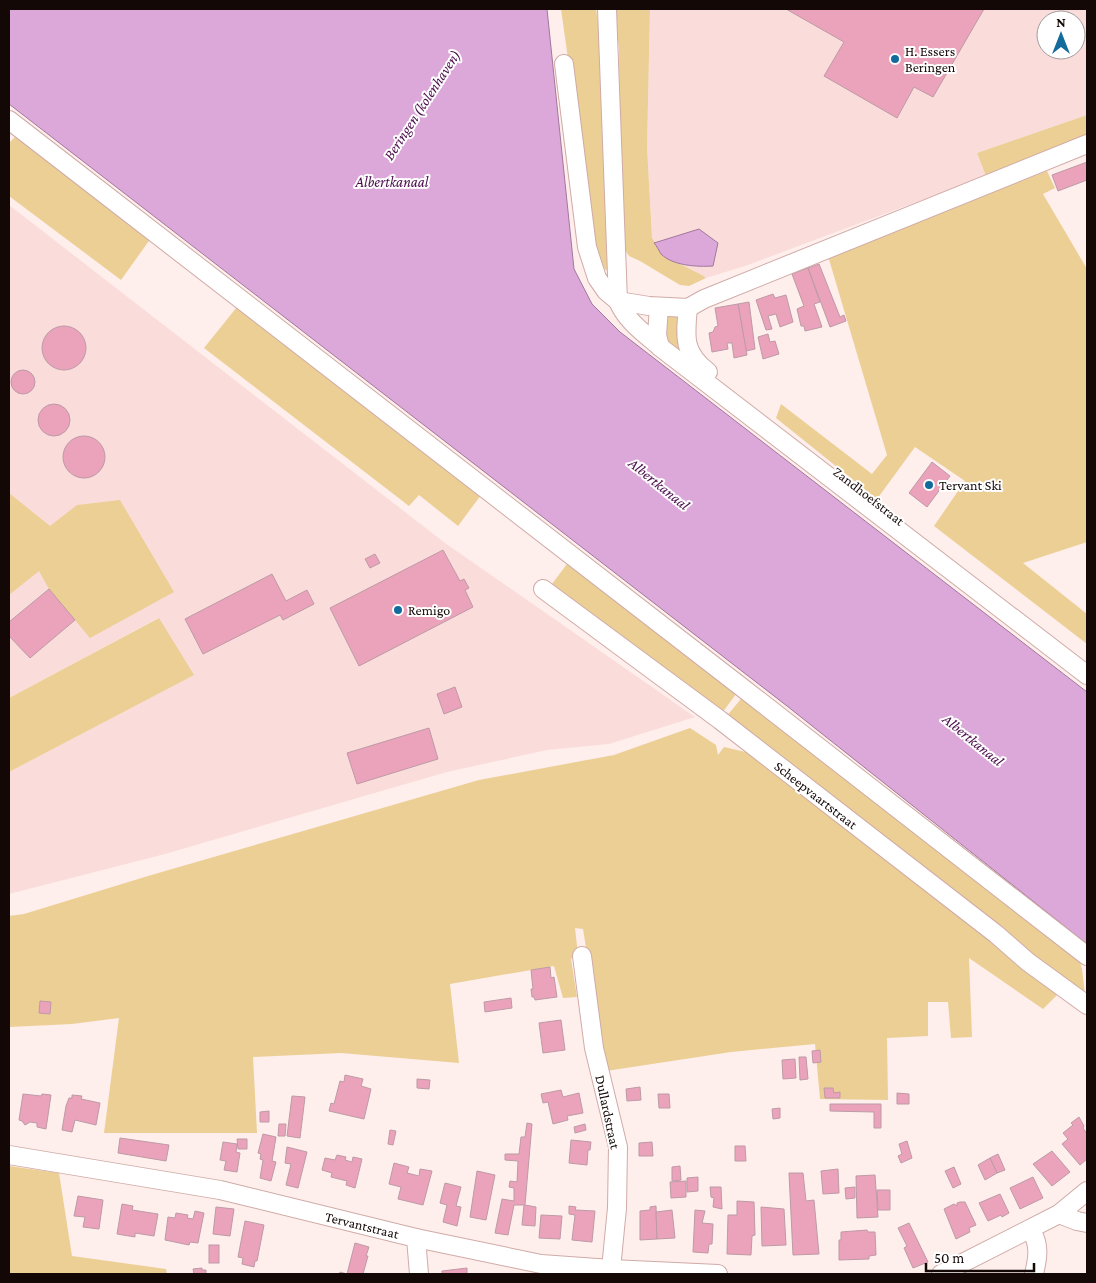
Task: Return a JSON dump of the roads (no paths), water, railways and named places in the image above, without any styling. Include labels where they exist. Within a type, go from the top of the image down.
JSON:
[{"type":"street","points":[[607,9],[618,301],[623,314],[660,347],[1087,676]]},
{"type":"street","points":[[564,64],[587,247],[597,278],[606,291],[618,301],[659,307],[688,308],[713,295],[1087,144]]},
{"type":"street","points":[[9,120],[1087,956]]},
{"type":"street","points":[[659,307],[657,335],[660,347]]},
{"type":"street","name":"Zandhoefstraat","points":[[688,308],[686,340],[693,358],[701,367],[1087,664]]},
{"type":"street","name":"Scheepvaartstraat","points":[[543,589],[720,720],[996,934],[1028,962],[1087,1004]]},
{"type":"street","name":"Dullardstraat","points":[[582,956],[594,1048],[618,1147],[617,1208],[611,1269]]},
{"type":"street","name":"Tervantstraat","points":[[9,1155],[220,1190],[416,1238],[541,1264],[718,1274]]},
{"type":"street","points":[[942,1274],[1059,1214],[1087,1191]]},
{"type":"street","points":[[1059,1214],[1077,1222],[1087,1222]]},
{"type":"street","points":[[1031,1230],[1038,1250],[1034,1274]]},
{"type":"street","points":[[416,1238],[418,1274]]},
{"type":"water","name":"Albertkanaal","points":[[9,9],[547,9],[574,269],[592,304],[620,332],[1087,692],[1087,944],[787,706],[9,104]]},
{"type":"water","points":[[699,229],[718,243],[713,266],[693,266],[672,261],[661,254],[654,243]]},
{"type":"place","name":"H. Essers Beringen","points":[[895,59]]},
{"type":"place","name":"Tervant Ski","points":[[929,485]]},
{"type":"place","name":"Remigo","points":[[398,610]]},
{"type":"water label","name":"Beringen (kolenhaven)","points":[[422,105]]}]
